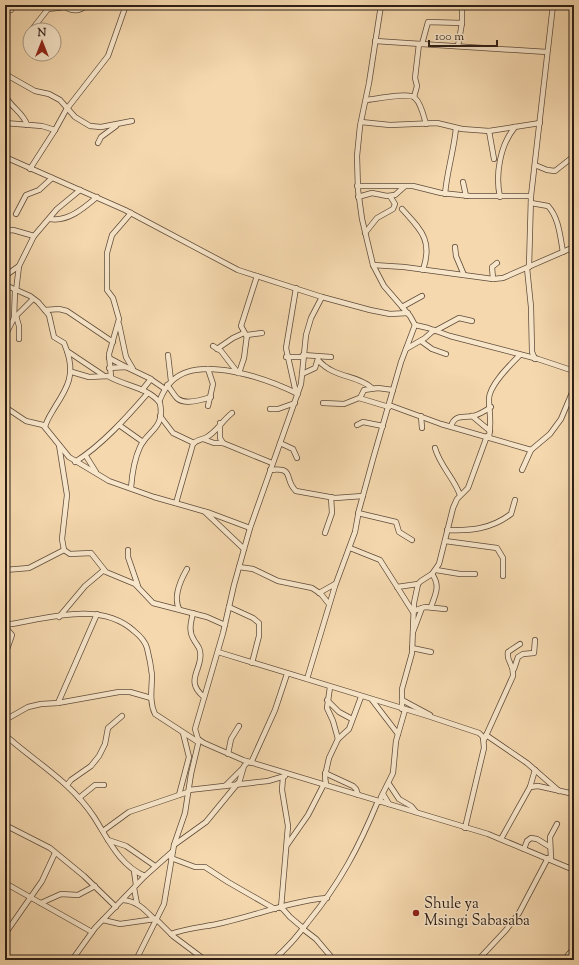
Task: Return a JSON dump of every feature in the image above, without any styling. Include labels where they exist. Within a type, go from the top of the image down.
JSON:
[{"type":"street","points":[[6,11],[11,10],[14,5]]},
{"type":"street","points":[[38,22],[48,9],[64,6],[77,10],[86,5]]},
{"type":"street","points":[[30,169],[67,108],[108,56],[127,5]]},
{"type":"street","points":[[380,5],[366,100],[361,122],[357,156],[357,186],[365,234],[373,265],[384,286],[408,313],[415,325],[574,371]]},
{"type":"street","points":[[458,46],[462,23],[462,5]]},
{"type":"street","points":[[535,359],[532,352],[528,268],[531,196],[553,5]]},
{"type":"street","points":[[414,96],[417,86],[414,78],[420,44],[428,22],[462,23]]},
{"type":"street","points":[[375,41],[547,52]]},
{"type":"street","points":[[5,74],[35,91],[53,97],[80,120],[94,127],[132,121]]},
{"type":"street","points":[[366,100],[393,98],[403,94],[414,96],[426,124]]},
{"type":"street","points":[[5,95],[8,102],[24,119],[27,125]]},
{"type":"street","points":[[361,122],[390,125],[437,123],[456,128],[489,131],[540,123]]},
{"type":"street","points":[[5,123],[55,130]]},
{"type":"street","points":[[98,143],[101,137],[118,124]]},
{"type":"street","points":[[500,197],[497,183],[499,173],[506,141],[515,127]]},
{"type":"street","points":[[445,194],[449,168],[455,147],[456,128]]},
{"type":"street","points":[[489,131],[494,160]]},
{"type":"street","points":[[535,165],[542,169],[555,171],[574,156]]},
{"type":"street","points":[[5,157],[131,213],[236,269],[322,297],[390,314],[408,313]]},
{"type":"street","points":[[16,214],[26,194],[39,190],[52,178]]},
{"type":"street","points":[[463,182],[463,188],[466,196]]},
{"type":"street","points":[[357,186],[413,186],[445,194],[466,196],[531,196]]},
{"type":"street","points":[[358,197],[372,194],[390,196],[398,193],[404,187]]},
{"type":"street","points":[[19,339],[19,326],[15,317],[19,266],[34,236],[57,209],[80,190]]},
{"type":"street","points":[[365,234],[377,218],[393,209],[395,204],[390,196]]},
{"type":"street","points":[[50,219],[61,219],[69,216],[97,197]]},
{"type":"street","points":[[531,203],[543,204],[548,206],[552,211],[557,220],[563,252]]},
{"type":"street","points":[[402,209],[418,227],[426,240],[428,250],[423,270]]},
{"type":"street","points":[[131,213],[112,235],[107,253],[107,286],[115,305],[126,357],[133,370]]},
{"type":"street","points":[[5,231],[13,230],[34,236]]},
{"type":"street","points":[[455,247],[456,256],[464,276]]},
{"type":"street","points":[[373,265],[492,279],[503,278],[574,247]]},
{"type":"street","points":[[492,279],[492,267],[496,263]]},
{"type":"street","points":[[5,276],[19,266]]},
{"type":"street","points":[[239,373],[243,365],[245,335],[241,326],[257,276]]},
{"type":"street","points":[[5,285],[33,298],[45,310],[51,319],[54,337],[64,344],[67,351],[72,372],[64,391],[47,418],[45,427]]},
{"type":"street","points":[[296,288],[288,327],[286,357],[297,393]]},
{"type":"street","points":[[402,307],[422,296]]},
{"type":"street","points":[[136,960],[164,904],[171,858],[185,813],[198,741],[195,729],[218,652],[250,528],[294,404],[302,374],[306,335],[311,318],[322,297]]},
{"type":"street","points":[[5,336],[15,317],[33,298]]},
{"type":"street","points":[[45,310],[59,309],[67,311],[113,342]]},
{"type":"street","points":[[406,349],[421,341],[434,330],[459,318],[472,321]]},
{"type":"street","points":[[119,324],[109,358],[111,377],[114,381],[142,390],[159,402],[161,406],[160,416],[154,430],[143,442],[136,459],[131,488]]},
{"type":"street","points":[[307,679],[329,604],[350,548],[362,496],[393,390],[415,325]]},
{"type":"street","points":[[239,373],[215,348],[233,338],[249,333],[262,333]]},
{"type":"street","points":[[421,341],[432,349],[446,354]]},
{"type":"street","points":[[67,351],[103,375],[111,377]]},
{"type":"street","points":[[168,355],[171,381]]},
{"type":"street","points":[[397,587],[418,584],[434,572],[445,541],[453,508],[460,496],[468,488],[488,435],[491,407],[489,398],[492,388],[520,355]]},
{"type":"street","points":[[286,357],[331,357]]},
{"type":"street","points":[[109,358],[166,387],[176,397],[183,401],[196,401],[211,397]]},
{"type":"street","points":[[302,374],[315,368],[318,358]]},
{"type":"street","points":[[318,358],[333,372],[351,379],[362,380],[372,388]]},
{"type":"street","points":[[109,368],[126,367]]},
{"type":"street","points":[[159,402],[166,387],[171,381],[183,373],[208,369],[239,373],[264,379],[297,393]]},
{"type":"street","points":[[208,369],[213,384],[208,406]]},
{"type":"street","points":[[72,372],[89,377],[103,375]]},
{"type":"street","points":[[142,390],[151,379]]},
{"type":"street","points":[[360,398],[364,390],[372,388],[393,390]]},
{"type":"street","points":[[522,470],[531,450],[550,434],[561,419],[574,388]]},
{"type":"street","points":[[75,462],[86,456],[119,425],[147,394]]},
{"type":"street","points":[[323,403],[344,404],[351,400],[360,398],[451,426],[488,435],[531,450]]},
{"type":"street","points":[[270,409],[278,409],[294,404]]},
{"type":"street","points":[[5,407],[26,421],[45,427],[75,462],[109,481],[204,511],[250,528]]},
{"type":"street","points":[[451,426],[454,420],[459,417],[472,416],[491,407]]},
{"type":"street","points":[[176,503],[194,443],[212,433],[232,413]]},
{"type":"street","points":[[160,416],[173,433],[194,443]]},
{"type":"street","points":[[421,416],[422,428]]},
{"type":"street","points":[[472,416],[488,435]]},
{"type":"street","points":[[357,425],[363,422],[383,426]]},
{"type":"street","points":[[220,424],[220,438],[223,443]]},
{"type":"street","points":[[119,425],[143,442]]},
{"type":"street","points":[[203,439],[214,443],[223,443],[272,464]]},
{"type":"street","points":[[280,443],[292,449],[297,458]]},
{"type":"street","points":[[59,445],[66,481],[67,495],[62,539],[64,550],[70,554],[91,553],[104,570],[116,577],[131,582],[153,603],[193,613],[225,625]]},
{"type":"street","points":[[435,448],[438,458],[458,488],[460,496]]},
{"type":"street","points":[[86,456],[97,474]]},
{"type":"street","points":[[270,470],[286,471],[296,491],[345,499],[362,496]]},
{"type":"street","points":[[325,533],[332,514],[331,497]]},
{"type":"street","points":[[447,530],[479,530],[492,526],[511,514],[515,500]]},
{"type":"street","points":[[204,511],[244,549]]},
{"type":"street","points":[[358,513],[396,522],[399,532],[412,540]]},
{"type":"street","points":[[445,541],[497,548],[503,558],[503,576]]},
{"type":"street","points":[[350,548],[380,560],[413,612]]},
{"type":"street","points":[[5,570],[29,568],[64,550]]},
{"type":"street","points":[[128,550],[128,557],[139,588]]},
{"type":"street","points":[[239,567],[253,569],[289,584],[307,586],[319,593],[329,604]]},
{"type":"street","points":[[58,617],[85,586],[104,570]]},
{"type":"street","points":[[179,609],[176,597],[180,583],[187,570]]},
{"type":"street","points":[[434,572],[475,574]]},
{"type":"street","points":[[431,607],[438,584],[434,572]]},
{"type":"street","points":[[319,593],[336,584]]},
{"type":"street","points":[[273,960],[282,953],[303,928],[346,871],[379,801],[389,784],[393,773],[394,750],[404,709],[402,690],[411,661],[413,612],[418,584]]},
{"type":"street","points":[[229,607],[253,618],[259,623],[259,636],[252,663]]},
{"type":"street","points":[[413,612],[422,608],[431,607],[445,609]]},
{"type":"street","points":[[413,634],[422,608]]},
{"type":"street","points":[[193,613],[190,631],[199,647],[200,654],[194,682],[196,688],[204,697]]},
{"type":"street","points":[[58,703],[97,614]]},
{"type":"street","points":[[5,626],[58,617],[97,614],[112,618],[128,625],[146,646],[152,674],[151,698],[153,710],[157,717],[183,733],[198,741],[249,762],[501,839],[574,870]]},
{"type":"street","points":[[5,626],[12,635],[5,655]]},
{"type":"street","points":[[465,828],[481,767],[485,737],[510,686],[513,670],[518,658],[523,654],[534,653],[535,640]]},
{"type":"street","points":[[513,670],[507,655],[508,652],[520,644]]},
{"type":"street","points":[[412,648],[431,652]]},
{"type":"street","points":[[218,652],[480,733],[535,770],[560,791]]},
{"type":"street","points":[[225,786],[249,762],[275,710],[287,674]]},
{"type":"street","points":[[330,687],[327,708],[333,721],[338,739]]},
{"type":"street","points":[[5,720],[28,706],[58,703],[119,692],[130,692],[151,698]]},
{"type":"street","points":[[287,845],[308,815],[325,784],[325,773],[329,758],[338,739],[349,729],[361,696]]},
{"type":"street","points":[[327,700],[340,712],[352,719]]},
{"type":"street","points":[[372,700],[398,734]]},
{"type":"street","points":[[402,700],[427,712],[432,717]]},
{"type":"street","points":[[67,785],[71,780],[91,766],[99,756],[105,744],[108,728],[122,716]]},
{"type":"street","points":[[228,754],[231,739],[239,726]]},
{"type":"street","points":[[179,795],[189,757],[189,752],[183,733]]},
{"type":"street","points":[[5,735],[67,785],[79,798],[125,864],[134,871],[145,876]]},
{"type":"street","points":[[174,845],[206,822],[239,783],[244,768]]},
{"type":"street","points":[[501,839],[530,787],[535,770]]},
{"type":"street","points":[[325,773],[353,786],[358,795]]},
{"type":"street","points":[[103,831],[129,812],[189,791],[239,783],[268,781],[290,775]]},
{"type":"street","points":[[282,908],[288,821],[282,790],[284,781],[283,777]]},
{"type":"street","points":[[389,784],[399,799],[411,806],[416,812]]},
{"type":"street","points":[[79,798],[95,785],[104,785]]},
{"type":"street","points":[[530,787],[538,786],[574,794]]},
{"type":"street","points":[[383,794],[389,804]]},
{"type":"street","points":[[478,960],[506,930],[519,913],[549,859],[550,837],[558,824]]},
{"type":"street","points":[[5,825],[42,843],[56,853],[95,886],[116,907]]},
{"type":"street","points":[[524,849],[527,841],[531,838],[537,839],[550,848]]},
{"type":"street","points":[[108,840],[126,846],[155,866]]},
{"type":"street","points":[[72,960],[92,932],[103,920],[155,866],[173,851]]},
{"type":"street","points":[[5,934],[31,898],[56,853]]},
{"type":"street","points":[[171,858],[195,866],[206,867],[228,882],[275,909]]},
{"type":"street","points":[[134,871],[137,904]]},
{"type":"street","points":[[5,883],[92,932]]},
{"type":"street","points":[[41,903],[61,894],[78,895],[95,886]]},
{"type":"street","points":[[127,896],[171,934],[205,960]]},
{"type":"street","points":[[171,934],[184,929],[223,923],[282,908],[304,900],[327,898]]},
{"type":"street","points":[[123,900],[132,901]]},
{"type":"street","points":[[282,908],[316,939],[333,959],[341,960]]},
{"type":"street","points":[[103,920],[120,924],[156,920]]},
{"type":"street","points":[[564,960],[574,948]]},
{"type":"place","name":"Shule ya Msingi Sabasaba","points":[[416,913]]}]
